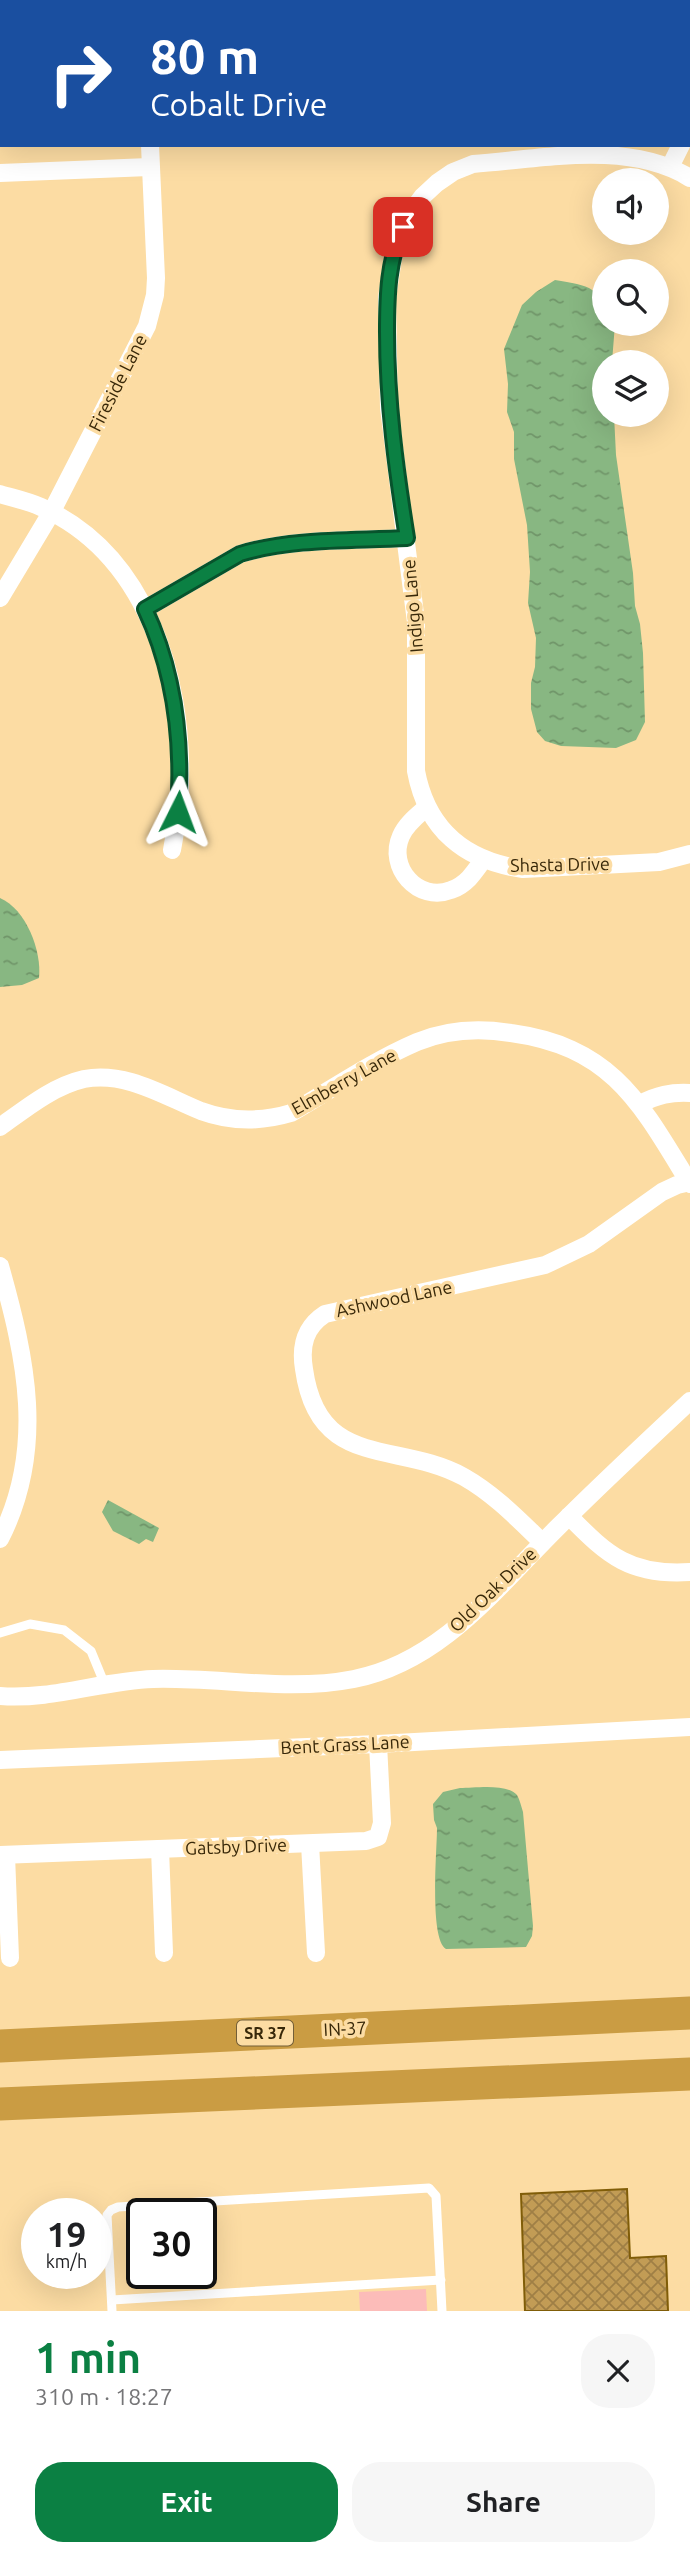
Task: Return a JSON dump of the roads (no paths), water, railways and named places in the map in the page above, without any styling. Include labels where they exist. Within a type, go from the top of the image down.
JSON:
[{"type":"highway","name":"IN-37","points":[[0,2046],[690,2013]]},
{"type":"highway","points":[[0,2104],[690,2074]]},
{"type":"street","name":"Fireside Lane","points":[[0,598],[51,513],[135,351],[149,318],[156,278],[150,147]]},
{"type":"street","points":[[670,167],[680,147]]},
{"type":"street","name":"Indigo Lane","points":[[482,860],[454,842],[427,807],[419,785],[415,757],[418,673],[416,622],[389,408],[387,298],[395,245],[423,196],[453,172],[473,164],[542,152],[570,151],[642,158],[670,167],[690,178]]},
{"type":"street","points":[[0,173],[149,167]]},
{"type":"street","points":[[0,494],[40,507],[78,530],[124,575],[145,609],[162,652],[177,724],[180,782],[172,850]]},
{"type":"street","points":[[145,609],[240,554],[251,551],[284,545],[407,538]]},
{"type":"street","points":[[427,807],[408,825],[401,835],[398,848],[400,867],[414,886],[433,893],[452,890],[470,878],[482,860]]},
{"type":"street","name":"Shasta Drive","points":[[482,860],[523,869],[659,862],[690,854]]},
{"type":"street","name":"Elmberry Lane","points":[[0,1127],[65,1086],[84,1079],[104,1078],[128,1081],[203,1112],[232,1119],[254,1121],[274,1118],[291,1112],[419,1041],[454,1032],[486,1029],[538,1037],[571,1049],[604,1067],[640,1104]]},
{"type":"street","points":[[690,1093],[672,1092],[655,1096],[640,1104],[690,1183]]},
{"type":"street","name":"Ashwood Lane","points":[[542,1542],[499,1502],[462,1476],[443,1467],[365,1449],[345,1441],[330,1429],[316,1413],[304,1375],[303,1342],[308,1329],[325,1314],[545,1265],[589,1244],[662,1192],[690,1183]]},
{"type":"street","points":[[0,1265],[18,1329],[29,1414],[19,1490],[12,1515],[0,1539]]},
{"type":"street","name":"Old Oak Drive","points":[[0,1696],[37,1697],[151,1679],[322,1683],[355,1679],[386,1670],[418,1655],[468,1619],[542,1542],[690,1401]]},
{"type":"street","points":[[569,1516],[601,1549],[622,1561],[645,1569],[670,1573],[690,1572]]},
{"type":"street","name":"Bent Grass Lane","points":[[0,1760],[690,1727]]},
{"type":"street","name":"Gatsby Drive","points":[[3,1855],[366,1841],[378,1837],[382,1823],[378,1744]]},
{"type":"street","points":[[310,1844],[316,1953]]},
{"type":"street","points":[[160,1849],[164,1953]]},
{"type":"street","points":[[3,1855],[10,1958]]},
{"type":"lane","points":[[0,1633],[30,1624],[64,1630],[91,1651],[105,1685]]},
{"type":"lane","points":[[112,2311],[107,2215],[118,2207],[429,2188],[436,2196],[442,2311]]},
{"type":"lane","points":[[111,2300],[440,2280]]},
{"type":"water","points":[[555,280],[592,290],[592,336],[614,336],[613,350],[592,350],[592,427],[615,427],[616,455],[643,653],[645,722],[636,740],[616,748],[561,746],[545,741],[537,732],[531,709],[536,638],[528,603],[530,572],[527,525],[514,459],[514,432],[507,412],[508,384],[504,349],[522,305]]},
{"type":"water","points":[[0,898],[9,903],[25,921],[35,944],[39,978],[22,985],[0,987]]},
{"type":"water","points":[[108,1500],[159,1528],[153,1542],[146,1539],[139,1544],[113,1531],[102,1512]]},
{"type":"water","points":[[460,1788],[506,1789],[519,1799],[523,1812],[533,1926],[532,1936],[526,1947],[446,1949],[441,1942],[436,1912],[437,1828],[433,1804],[443,1792]]}]
